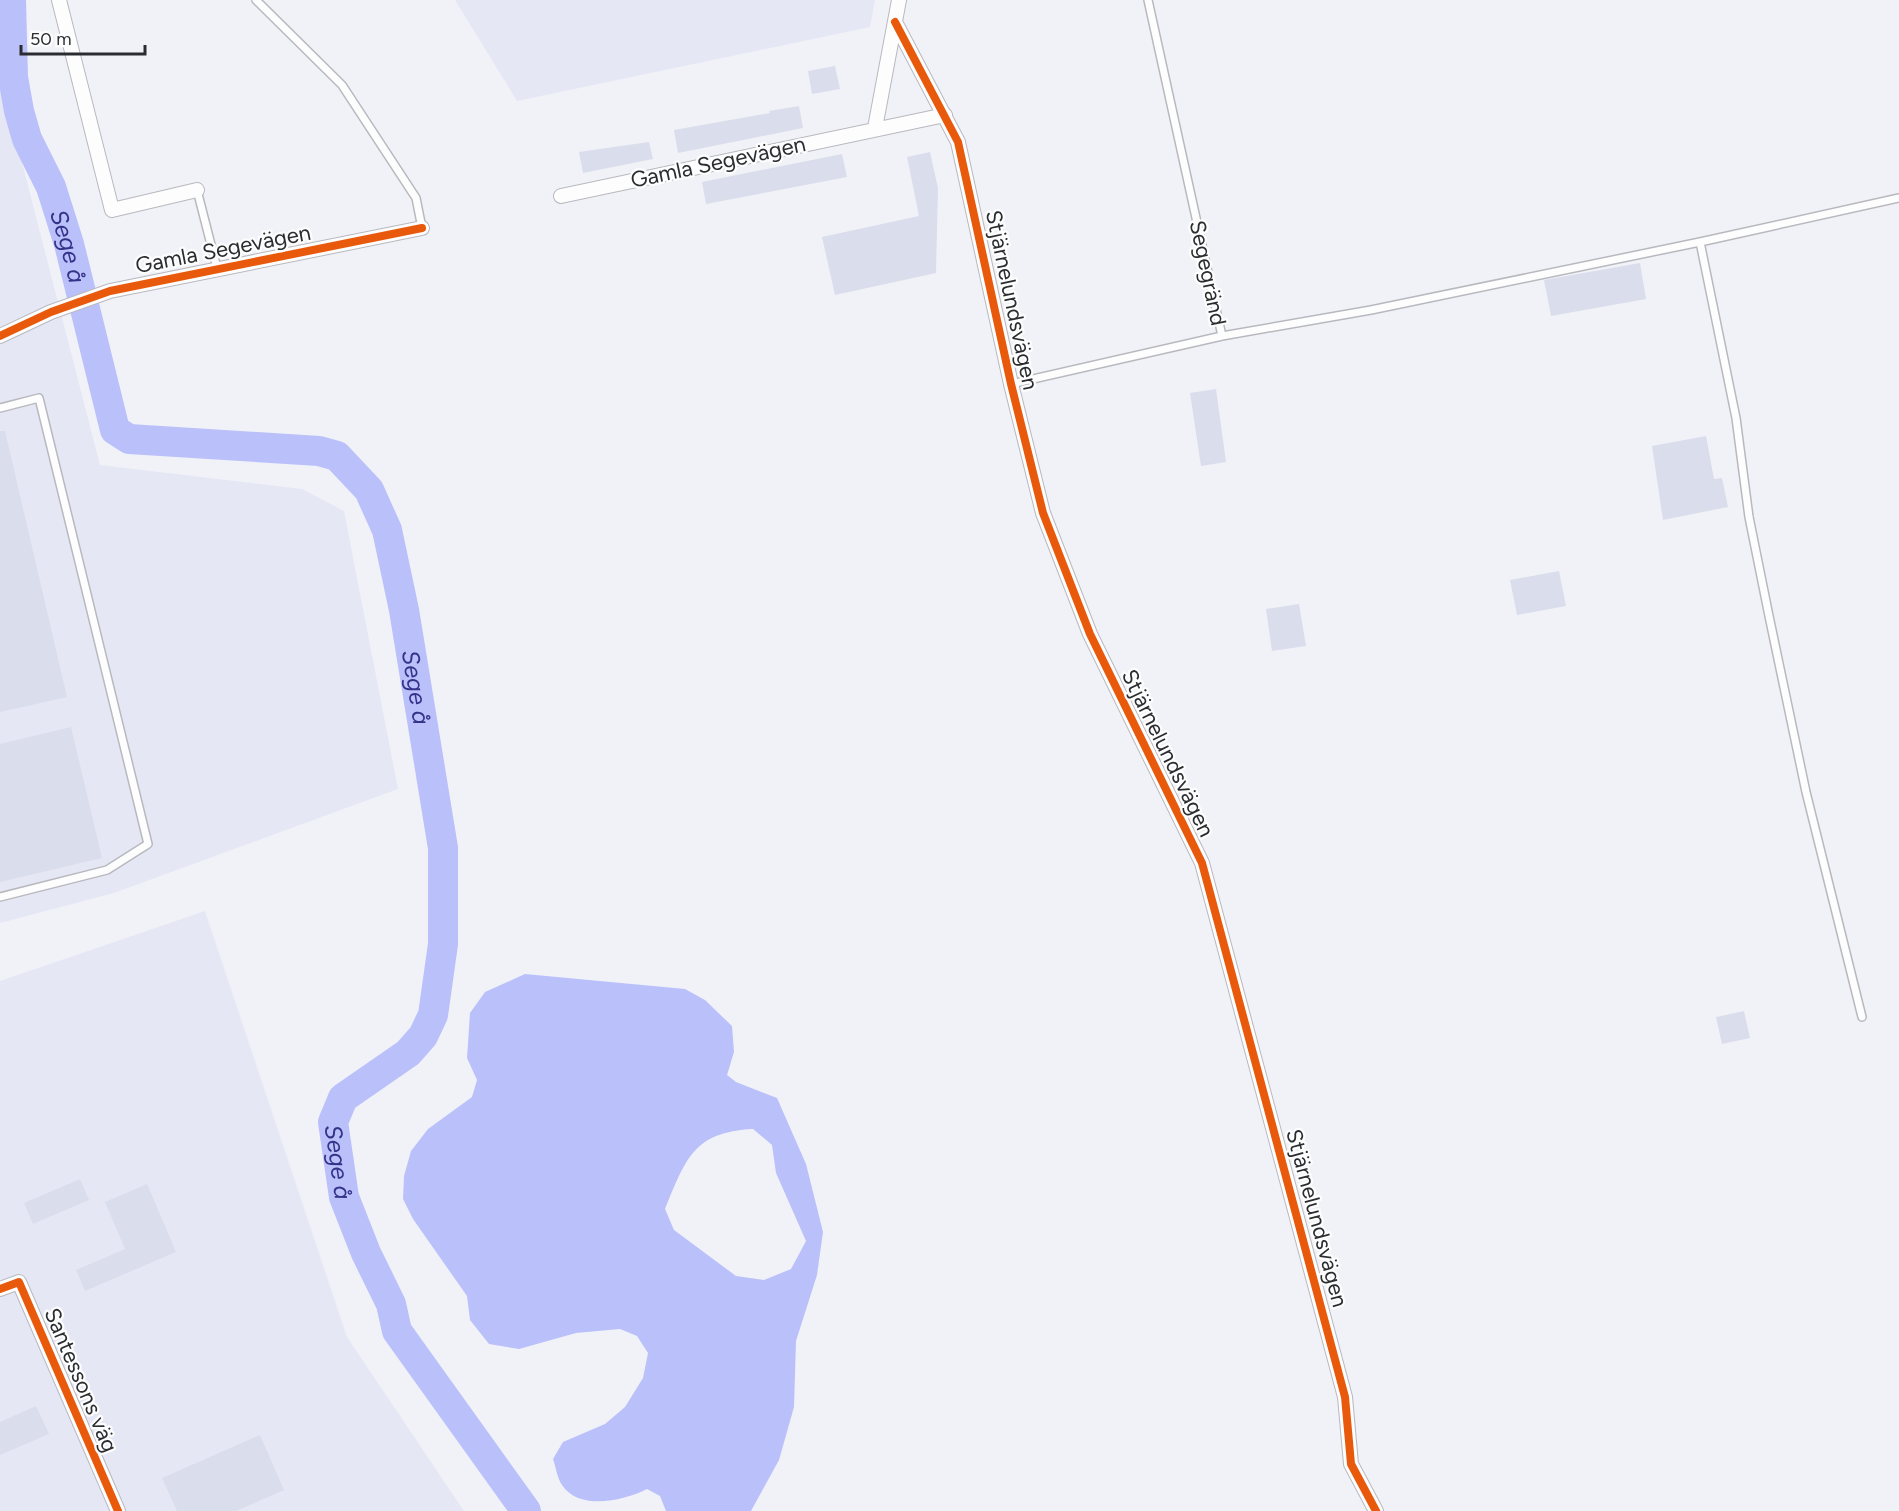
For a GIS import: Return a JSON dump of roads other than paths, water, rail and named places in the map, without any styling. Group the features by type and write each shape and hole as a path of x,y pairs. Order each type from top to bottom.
{"street":[{"path":"59,0 112,210 197,190"},
{"path":"874,128 899,0"},
{"name":"Stjärnelundsvägen","path":"895,22 958,142 1011,384 1043,513 1090,634 1202,863 1345,1397 1351,1464 1376,1511"},
{"name":"Gamla Segevägen","path":"561,196 874,128 945,115"},
{"name":"Gamla Segevägen","path":"0,336 51,312 110,291 422,228"},
{"name":"Santessons väg","path":"0,1289 19,1282 118,1511"}],"lane":[{"path":"256,0 342,85 416,198 422,228"},
{"name":"Segegränd","path":"1011,384 1222,336 1148,0"},
{"path":"197,190 217,268"},
{"path":"1222,336 1371,310 1899,198"},
{"path":"1700,242 1736,418 1749,517 1797,748 1862,1017"},
{"path":"0,408 39,398 148,844 107,870 0,897"}],"water":[{"path":"525,974 685,989 705,1000 732,1026 734,1052 727,1075 736,1082 777,1098 806,1164 823,1232 817,1275 796,1341 794,1407 779,1460 751,1511 666,1511 660,1496 647,1489 626,1497 602,1501 590,1501 570,1493 560,1482 553,1459 563,1442 605,1424 625,1407 643,1378 648,1353 637,1336 620,1329 576,1333 519,1349 489,1344 470,1320 467,1296 413,1219 403,1199 404,1176 411,1151 428,1129 472,1097 477,1080 467,1058 470,1013 485,992","holes":["753,1129 772,1145 776,1173 806,1241 791,1269 764,1280 736,1276 674,1230 665,1209 686,1163 704,1142 733,1131"]}],"waterway":[{"name":"Sege å","path":"11,0 13,77 19,111 27,139 51,187 69,244 115,430 129,439 319,451 337,456 369,490 387,530 404,610 443,848 443,944 433,1015 423,1036 408,1053 343,1098 333,1122 344,1197 366,1253 391,1304 397,1331 526,1511"}]}
